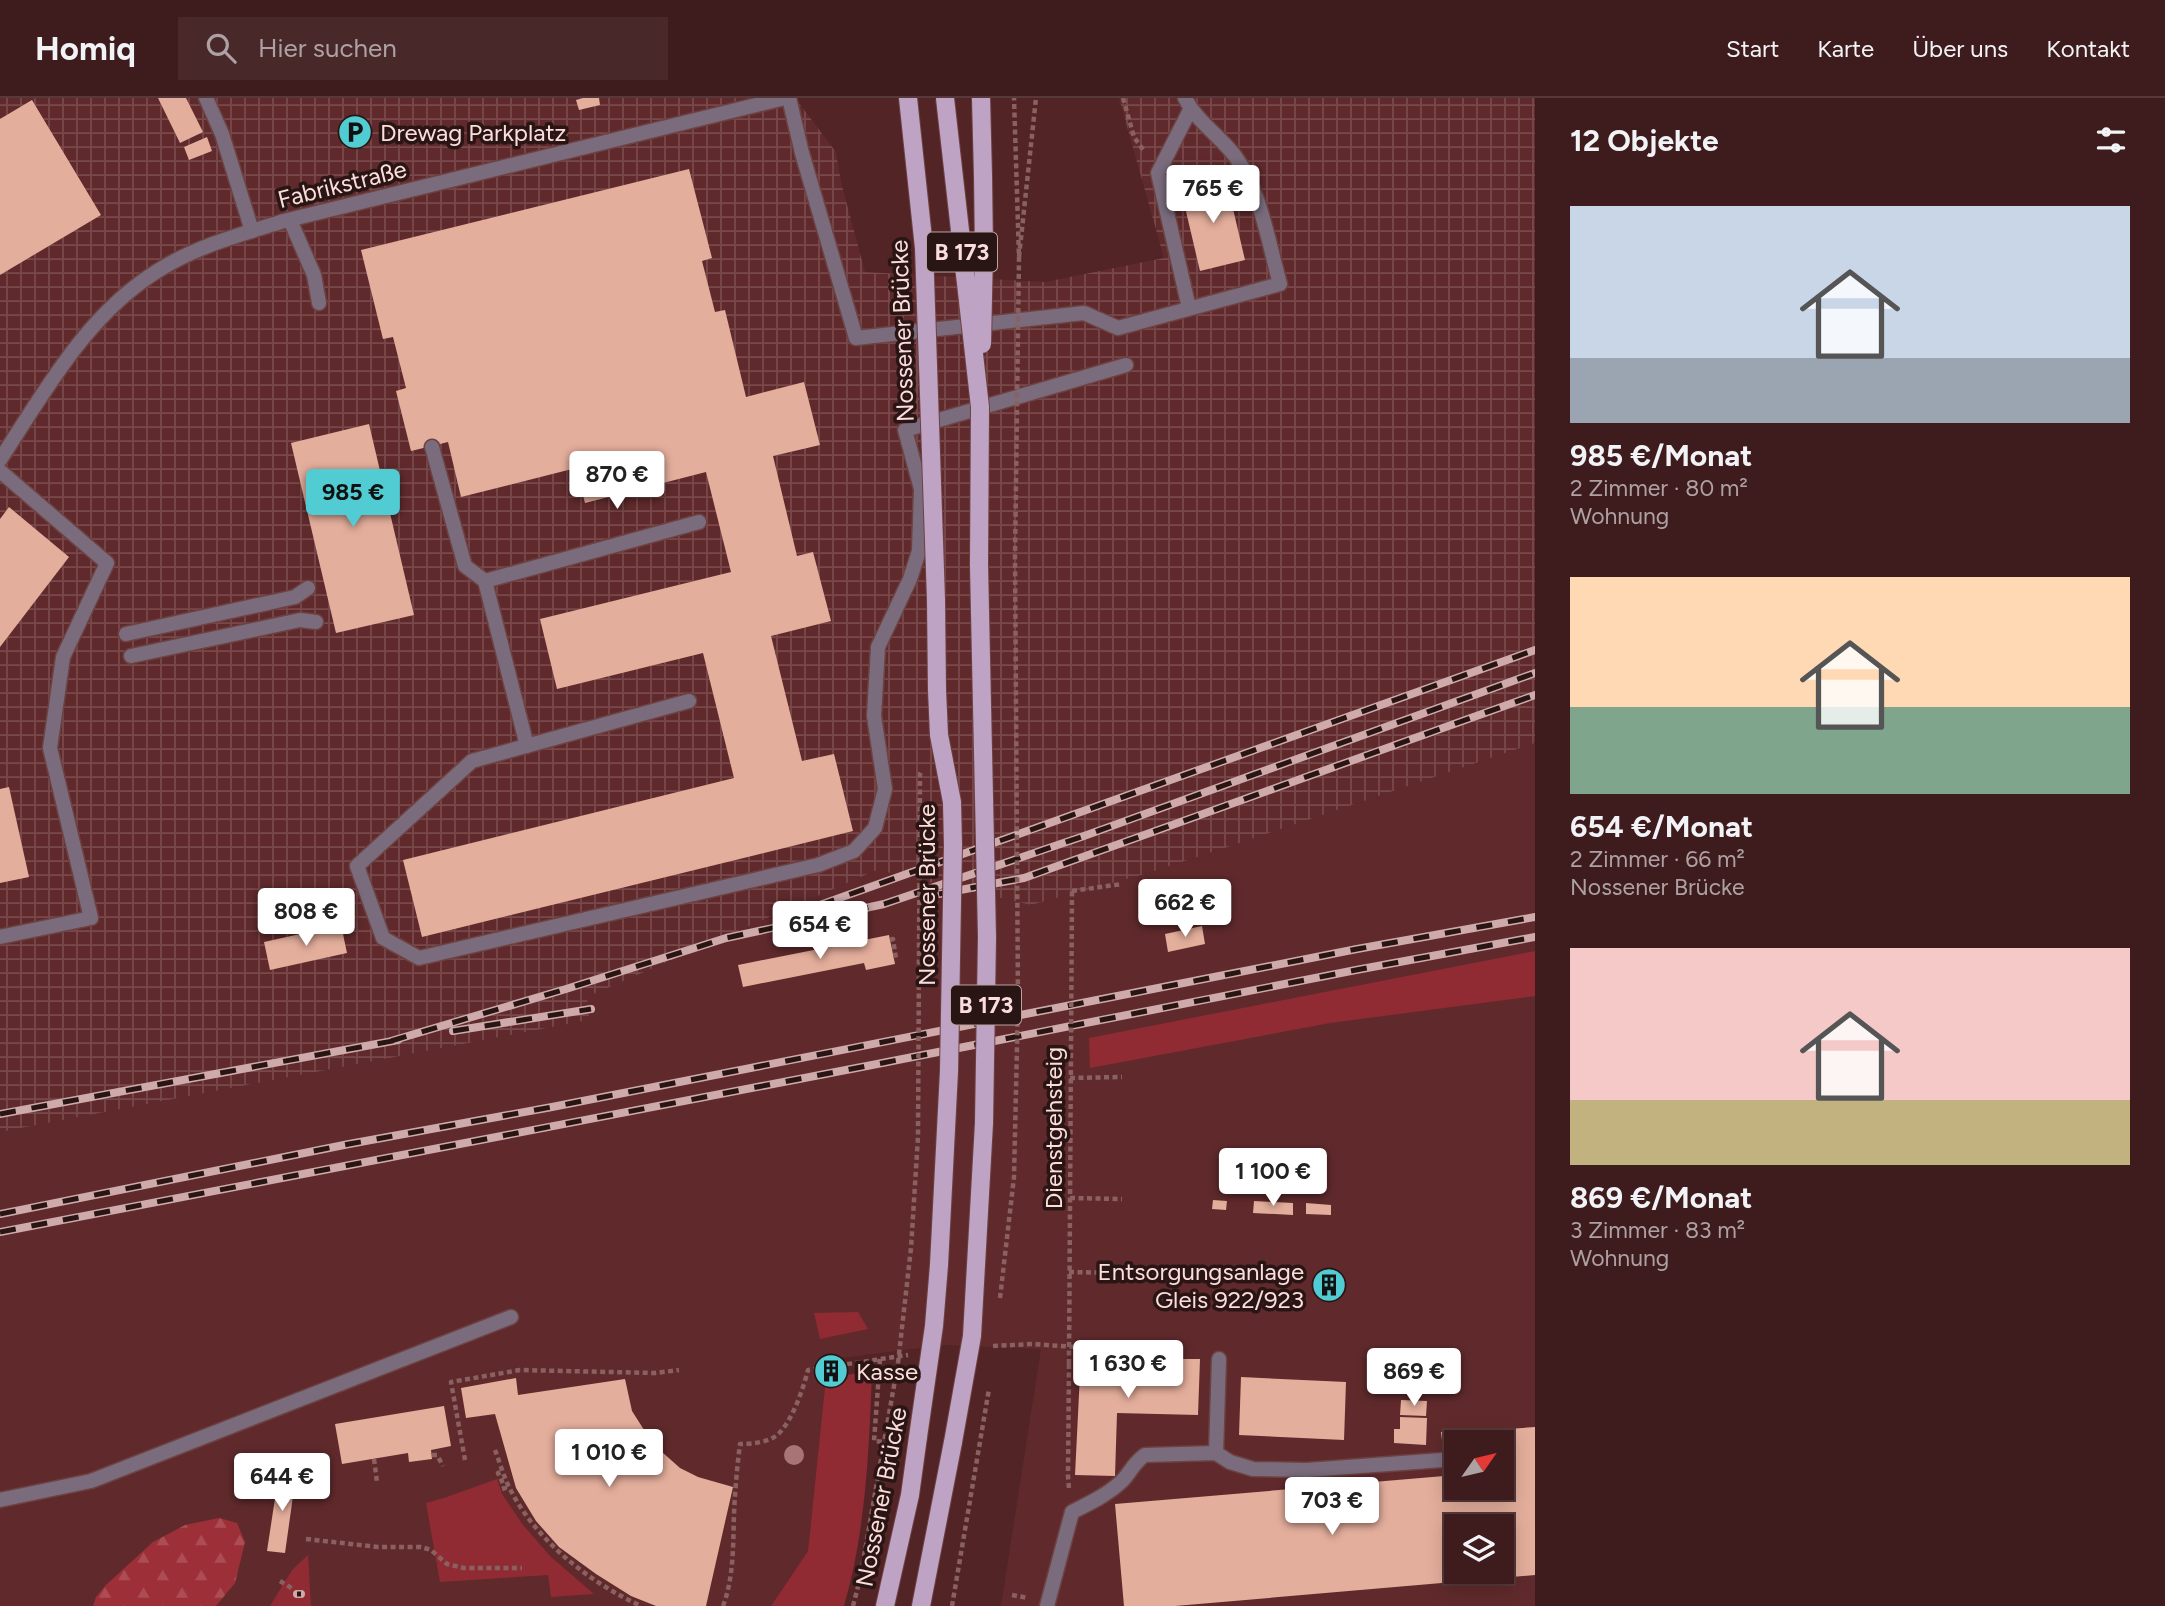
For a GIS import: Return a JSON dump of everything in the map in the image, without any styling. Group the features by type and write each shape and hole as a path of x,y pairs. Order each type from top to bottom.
{"main road":[{"name":"Nossener Brücke","path":"885,1606 910,1495 934,1326 948,1071 952,802 939,735 924,248 908,98"},
{"name":"B 173","path":"922,1606 972,1336 984,1123 987,937 979,565 980,407 946,98"},
{"path":"980,407 984,250 981,98"}],"street":[{"path":"206,98 222,134 253,231"},
{"path":"787,98 856,338 1084,313 1118,328 1280,284 1251,182 1225,144 1187,104 1158,173 1189,308"},
{"name":"Fabrikstraße","path":"0,460 61,366 109,309 159,270 216,242 290,220 787,98"},
{"path":"290,220 314,275 319,303"},
{"path":"689,701 472,761 357,866 383,938 419,958 818,865 854,850 875,828 884,789 874,716 878,647 919,551 920,489 905,430 1126,365"},
{"path":"432,447 465,566 485,582 527,746"},
{"path":"0,471 107,563 63,657 50,748 92,918 0,937"},
{"path":"485,582 699,522"},
{"path":"126,634 295,597 308,588"},
{"path":"131,656 300,620 316,622"},
{"path":"0,1500 91,1482 511,1317"},
{"path":"1216,1453 1219,1359"},
{"path":"1047,1606 1072,1512 1101,1498 1125,1479 1135,1461 1145,1455 1216,1453 1230,1462 1252,1469 1307,1471 1444,1460"}],"path":[{"path":"999,1307 1014,1177 1018,1002 1015,557 1019,257 1014,98"},
{"path":"1019,257 1036,98"},
{"path":"1123,98 1134,137 1158,173"},
{"path":"853,1606 900,1356 911,1248 918,1137 920,774 939,735"},
{"name":"Dienstgehsteig","path":"1072,1512 1068,1476 1068,1418 1072,891 1122,884"},
{"path":"890,940 893,939 897,960"},
{"path":"1070,1078 1122,1077"},
{"path":"1070,1198 1122,1199"},
{"path":"1069,1272 1124,1273"},
{"path":"993,1359 996,1333"},
{"path":"980,1347 1032,1344 1150,1352"},
{"path":"723,1606 729,1590 740,1444 752,1444 781,1432 800,1397 808,1370 917,1354"},
{"path":"880,1359 874,1441 884,1442"},
{"path":"465,1460 452,1382 520,1370 656,1373 679,1370"},
{"path":"953,1606 990,1384"},
{"path":"495,1450 511,1490 532,1523 556,1550 593,1578 641,1606"},
{"path":"432,1455 437,1455 443,1466"},
{"path":"374,1459 377,1482"},
{"path":"286,1473 288,1464 312,1466 307,1497"},
{"path":"502,1489 505,1488 498,1473 503,1471"},
{"path":"306,1539 378,1547 421,1547 431,1550 447,1564 464,1568 522,1568"},
{"path":"280,1581 293,1589"},
{"path":"1012,1595 1021,1597"}],"shaded area":[{"path":"0,98 795,98 836,152 841,182 865,272 1045,282 1164,258 1119,98 1535,98 1535,743 1145,874 1031,905 877,870 587,997 589,1020 0,1132"},
{"path":"1535,743 1535,1606 1001,1606 1041,1349 944,1345 825,1360 826,1377 808,1551 771,1606 0,1606 0,1132 588,1020 586,997 877,870 1031,905 1145,874"},
{"path":"1535,951 1535,996 1330,1023 1090,1068 1089,1038"},
{"path":"858,1312 868,1329 820,1339 814,1313"},
{"path":"872,1372 862,1520 844,1606 771,1606 808,1551 826,1377"},
{"path":"497,1479 502,1494 523,1525 551,1557 594,1594 551,1597 548,1575 440,1582 426,1503"},
{"path":"308,1555 311,1606 270,1606 292,1570"}],"green space":[{"path":"219,1518 237,1523 245,1542 235,1583 216,1606 93,1606 96,1597 106,1585 153,1542 185,1525"}],"building":[{"path":"158,98 186,98 203,132 180,143"},
{"path":"599,98 600,105 579,110 576,100"},
{"path":"32,100 101,215 0,275 0,119"},
{"path":"207,137 212,151 189,160 184,147"},
{"path":"689,169 712,258 702,261 715,312 725,310 746,397 804,382 820,445 773,456 797,556 813,552 831,621 771,636 802,761 834,754 853,831 422,937 403,860 734,778 703,653 557,689 540,619 731,572 706,472 585,503 576,468 461,497 448,442 411,451 396,391 406,388 393,337 383,339 361,250"},
{"path":"1226,179 1245,260 1200,271 1181,190"},
{"path":"369,424 414,615 336,633 291,443"},
{"path":"9,507 69,557 0,647 0,519"},
{"path":"9,787 29,877 0,883 0,789"},
{"path":"341,925 347,953 270,970 264,942"},
{"path":"1202,926 1205,944 1168,952 1165,934"},
{"path":"889,935 895,964 866,970 864,963 743,987 738,965"},
{"path":"1213,1200 1227,1201 1226,1210 1212,1209"},
{"path":"1254,1201 1293,1203 1293,1215 1253,1213"},
{"path":"1306,1203 1331,1205 1331,1215 1306,1214"},
{"path":"1155,1350 1183,1351 1182,1359 1200,1359 1198,1415 1117,1413 1115,1476 1075,1475 1081,1354 1155,1357"},
{"path":"1241,1377 1346,1382 1344,1440 1239,1435"},
{"path":"516,1378 518,1395 625,1379 632,1411 653,1444 680,1468 698,1477 733,1487 706,1606 656,1606 631,1596 559,1547 536,1521 516,1488 495,1414 466,1418 461,1388"},
{"path":"1401,1400 1427,1401 1426,1416 1400,1415"},
{"path":"444,1406 451,1446 431,1450 432,1459 409,1462 408,1453 342,1464 335,1424"},
{"path":"1400,1417 1427,1418 1426,1445 1394,1443 1394,1429 1400,1429"},
{"path":"1535,1427 1535,1575 1514,1577 1514,1514 1444,1514 1444,1583 1175,1606 1124,1606 1115,1504 1444,1476 1444,1500 1514,1500 1514,1430 1493,1430"},
{"path":"1441,1432 1444,1432 1444,1448 1443,1448"},
{"path":"279,1472 296,1475 285,1553 267,1551"}],"railway":[{"path":"789,916 1535,650"},
{"path":"391,1041 726,938 884,904 1084,836 1535,673"},
{"path":"939,894 1024,878 1535,695"},
{"path":"0,1214 349,1144 1535,917"},
{"path":"0,1232 1535,937"},
{"path":"453,1031 591,1009"},
{"path":"0,1114 398,1040"}],"place":[{"name":"Drewag Parkplatz","path":"355,132"},
{"name":"Entsorgungsanlage Gleis 922/923","path":"1329,1285"},
{"name":"Kasse","path":"831,1371"}]}
